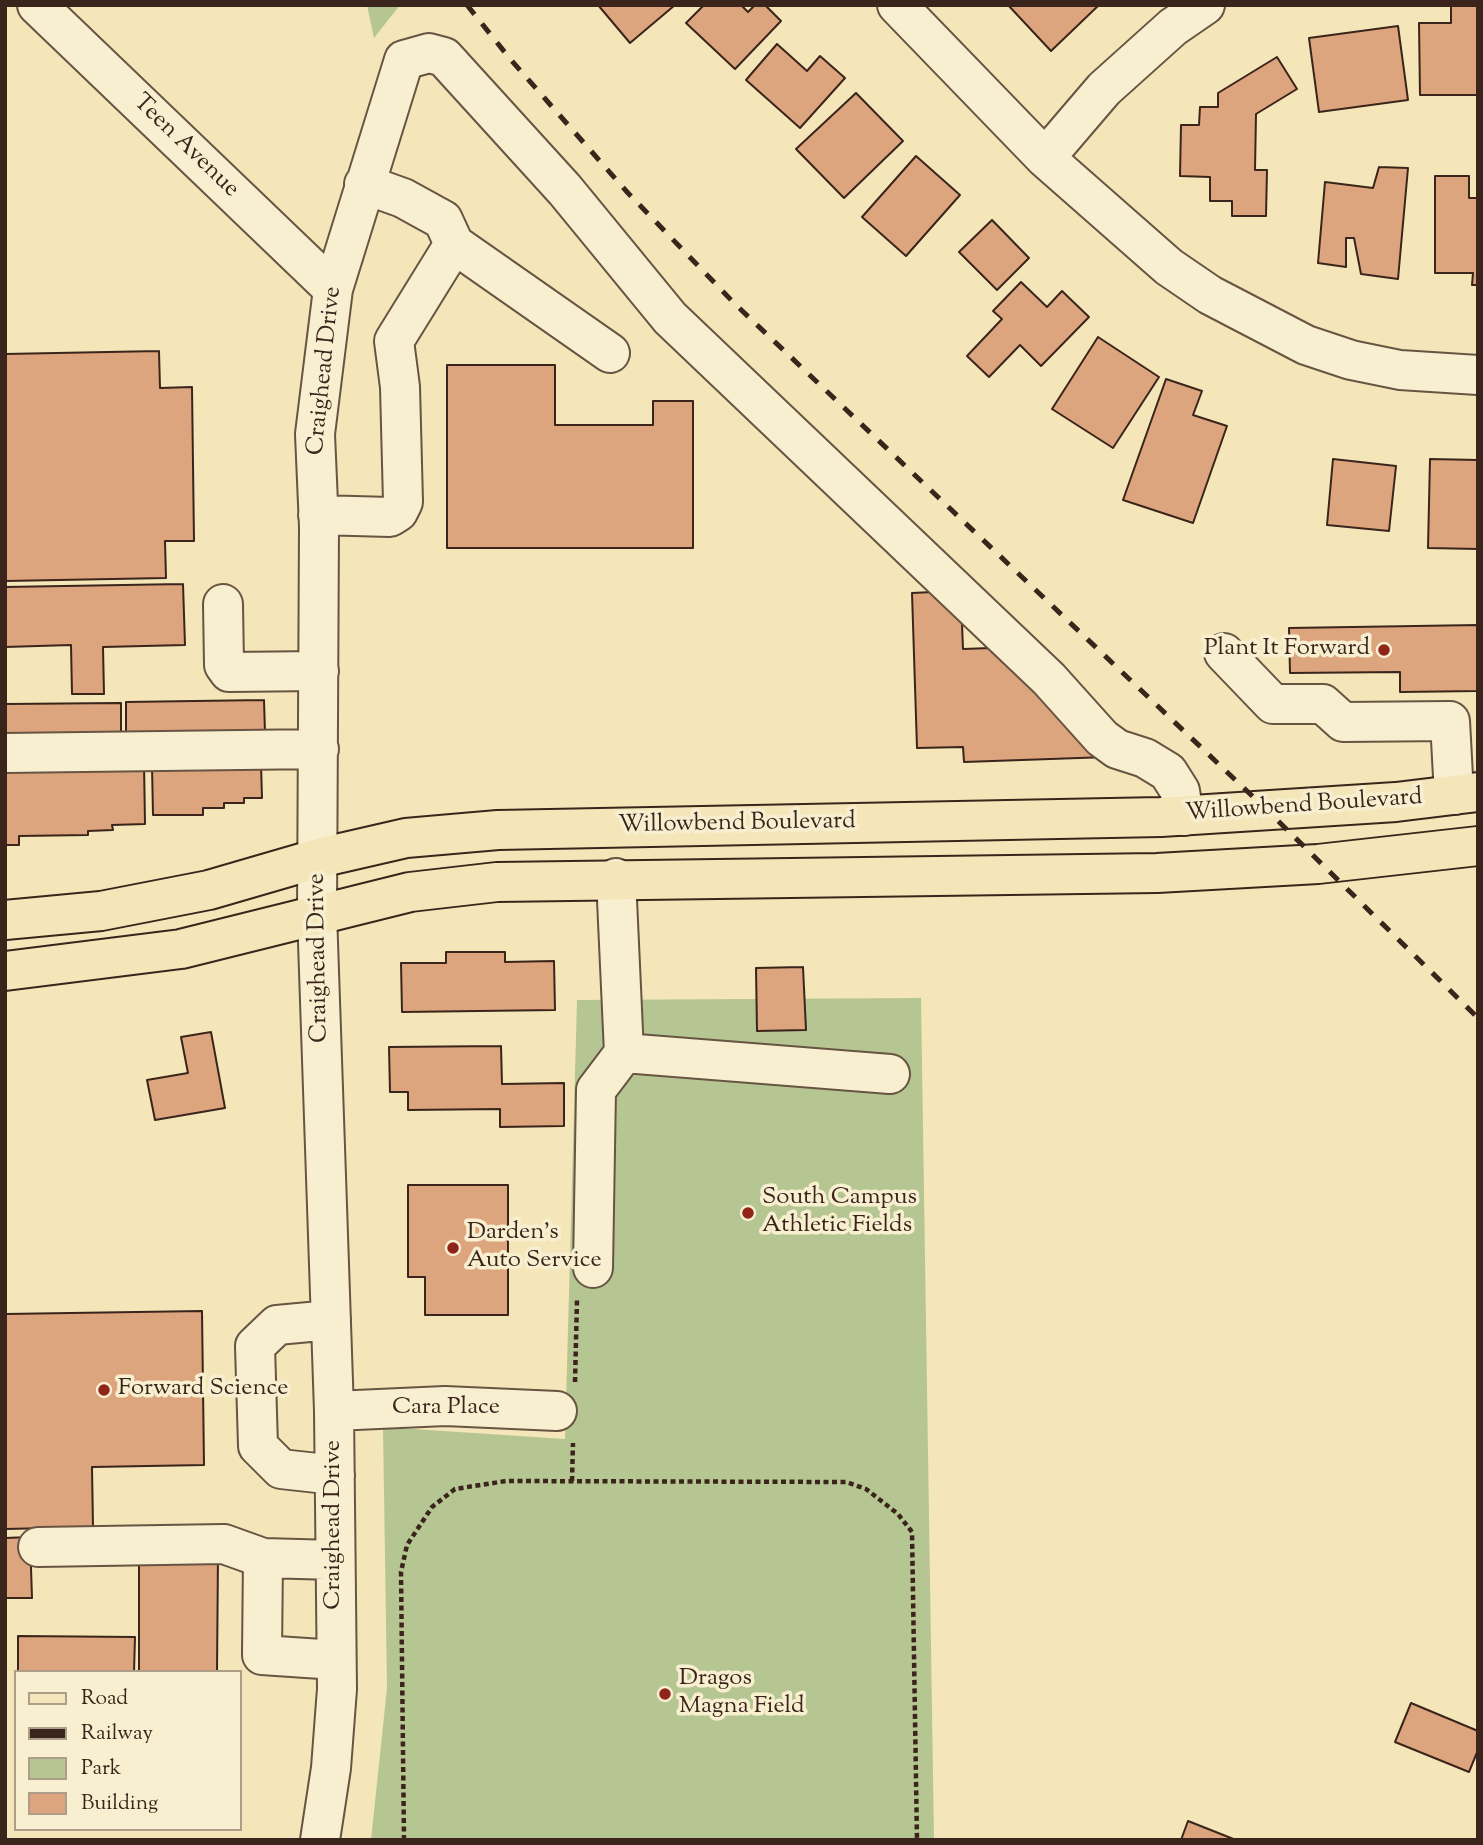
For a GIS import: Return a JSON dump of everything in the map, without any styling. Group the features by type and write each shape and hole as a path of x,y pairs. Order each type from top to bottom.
{"main road":[{"name":"Willowbend Boulevard","path":"5,920 101,911 209,890 319,858 406,838 498,830 1184,816 1396,802 1466,793"},
{"path":"1396,802 1397,857"},
{"path":"835,823 835,876"},
{"path":"563,828 565,880"},
{"name":"Willowbend Boulevard","path":"5,971 181,949 410,892 497,881 1157,873 1397,857 1478,846"}],"street":[{"name":"Teen Avenue","path":"37,5 333,289"},
{"path":"897,5 1045,158 1169,267 1258,322 1306,345 1351,360 1400,370 1478,375"},
{"path":"1045,158 1104,89 1173,27 1205,5"},
{"name":"Craighead Drive","path":"320,1840 331,1768 336,1660 334,1411 317,913 319,750 315,434 333,289 404,61 429,53 444,57 565,190 670,318 1039,670 1102,738 1117,750 1145,758 1168,772 1180,791 1184,816"},
{"path":"364,184 403,198 443,220 454,244 610,353"},
{"path":"318,515 390,517 398,512 403,502 400,387 394,341 454,244"},
{"path":"223,604 224,665 229,672 318,671"},
{"path":"1224,653 1273,704 1323,704 1343,722 1450,721 1466,793"},
{"path":"5,752 319,750"},
{"path":"593,1268 596,1090 624,1053 616,878"},
{"path":"624,1053 890,1074"},
{"path":"331,1320 277,1325 255,1346 258,1446 281,1469 335,1475"},
{"name":"Cara Place","path":"334,1411 445,1406 557,1411"},
{"path":"38,1547 224,1544 263,1558 335,1560"},
{"path":"263,1558 262,1655 336,1660"}],"path":[{"path":"404,1840 401,1572 407,1545 432,1507 455,1489 506,1480 572,1480 846,1482 866,1489 898,1514 912,1532 918,1840"}],"green space":[{"path":"367,5 400,5 374,38"},
{"name":"South Campus Athletic Fields","path":"921,998 934,1840 371,1840 387,1688 383,1427 565,1439 577,1000"}],"building":[{"path":"598,5 675,5 630,43"},
{"path":"704,5 741,5 748,12 755,5 765,5 781,21 735,69 686,23"},
{"path":"1008,5 1099,5 1051,51"},
{"path":"1451,5 1478,5 1478,95 1420,95 1419,23 1451,23"},
{"path":"1398,26 1408,100 1319,112 1309,38"},
{"path":"777,44 807,71 820,56 845,78 800,128 746,80"},
{"path":"1277,57 1297,89 1256,114 1255,170 1267,170 1266,216 1232,216 1232,201 1210,201 1210,177 1180,176 1181,125 1199,125 1200,107 1218,107 1218,93"},
{"path":"856,93 903,141 844,198 796,149"},
{"path":"916,156 960,195 906,256 862,217"},
{"path":"1379,167 1408,168 1398,279 1361,274 1354,238 1346,238 1346,267 1318,263 1325,182 1373,188"},
{"path":"1435,176 1469,176 1469,198 1478,198 1478,285 1472,285 1473,273 1435,273"},
{"path":"992,220 1029,258 997,290 959,252"},
{"path":"1021,282 1047,307 1062,291 1089,317 1041,366 1020,345 989,377 967,356 1002,319 993,311"},
{"path":"1098,337 1159,377 1113,448 1052,409"},
{"path":"159,351 160,388 192,387 194,541 165,541 166,578 5,581 5,354"},
{"path":"447,365 555,365 555,425 653,425 653,401 693,401 693,548 447,548"},
{"path":"1166,379 1202,391 1193,415 1227,426 1193,523 1123,500"},
{"path":"1333,459 1396,466 1389,531 1327,525"},
{"path":"1430,459 1478,460 1478,549 1428,548"},
{"path":"183,584 185,645 103,647 104,694 72,694 71,645 5,647 5,587"},
{"path":"933,592 962,623 963,649 991,648 1108,757 964,762 963,747 917,748 912,593"},
{"name":"Plant It Forward","path":"1478,625 1478,691 1400,692 1400,672 1290,673 1289,628"},
{"path":"264,700 265,733 126,735 126,702"},
{"path":"121,703 121,736 5,738 5,704"},
{"path":"144,764 145,824 112,825 113,830 88,831 88,835 19,836 19,845 5,845 5,766"},
{"path":"261,764 262,798 244,798 244,803 224,803 224,808 203,808 203,815 153,815 152,766"},
{"path":"446,952 505,952 505,962 554,961 555,1010 402,1012 401,963 446,963"},
{"path":"803,967 806,1030 757,1031 756,968"},
{"path":"211,1032 225,1108 155,1120 147,1080 188,1073 181,1037"},
{"path":"501,1046 502,1084 564,1083 564,1126 500,1127 500,1109 408,1110 408,1092 390,1092 389,1047"},
{"path":"408,1185 508,1185 508,1315 425,1315 425,1277 408,1277"},
{"name":"Forward Science","path":"202,1311 204,1465 92,1467 93,1527 5,1529 5,1314"},
{"path":"30,1537 32,1598 5,1598 5,1538"},
{"path":"139,1554 218,1555 217,1670 139,1670"},
{"path":"18,1636 135,1637 134,1670 18,1670"},
{"path":"1411,1703 1478,1731 1478,1750 1469,1772 1395,1742"},
{"path":"1188,1821 1236,1840 1181,1840"}],"railway":[{"path":"467,5 511,60 628,193 735,304 1268,811 1478,1018"}],"place":[{"name":"Plant It Forward","path":"1384,650"},
{"name":"South Campus Athletic Fields","path":"748,1213"},
{"name":"Darden's Auto Service","path":"453,1248"},
{"name":"Forward Science","path":"104,1390"},
{"name":"Dragos Magna Field","path":"665,1694"}]}
